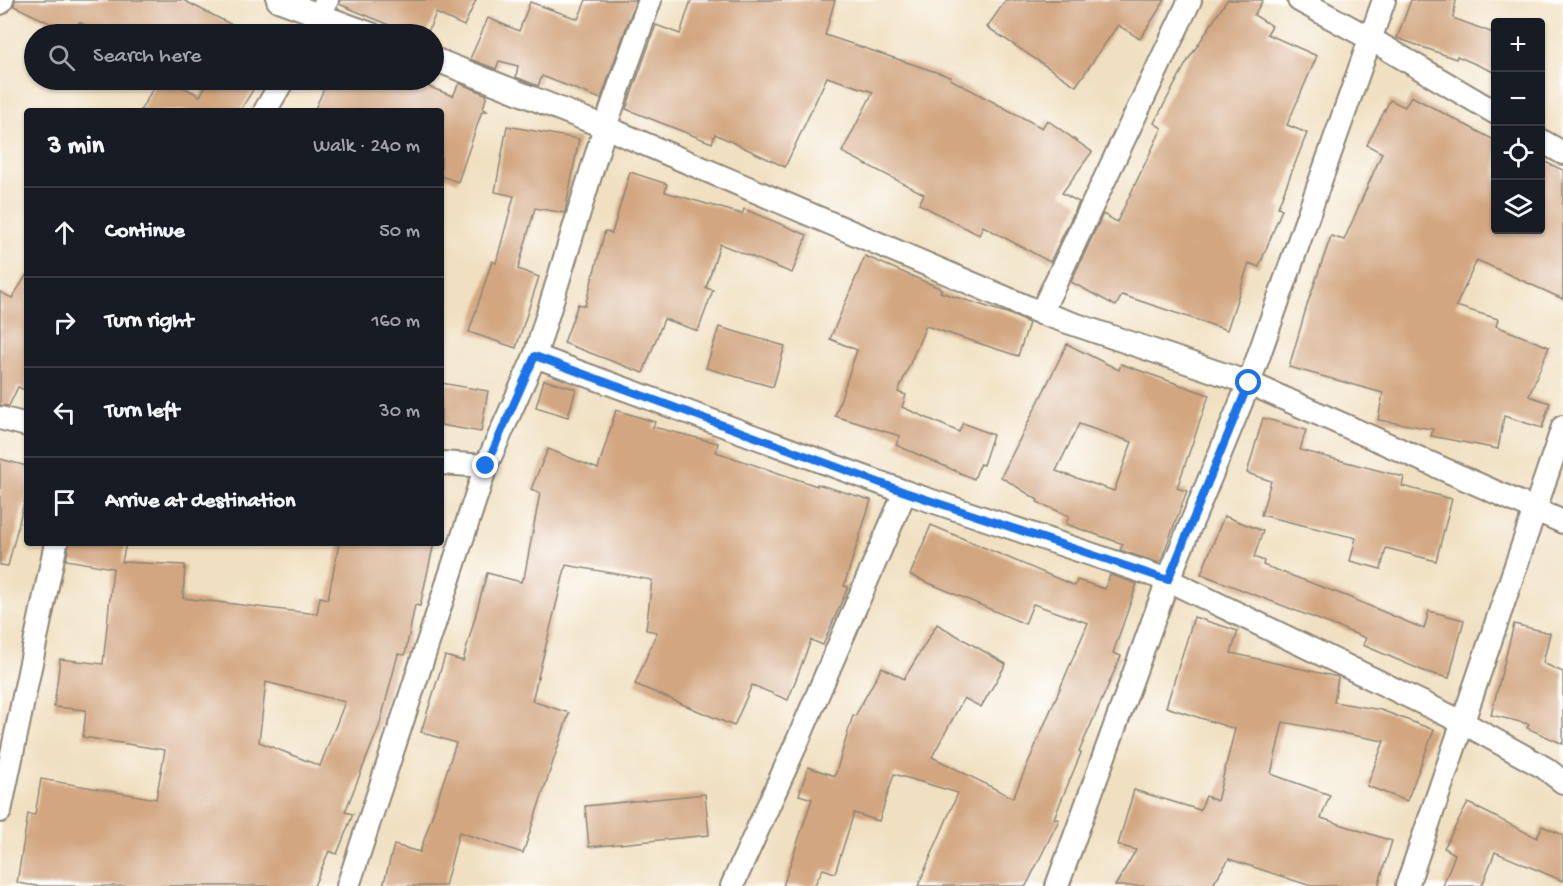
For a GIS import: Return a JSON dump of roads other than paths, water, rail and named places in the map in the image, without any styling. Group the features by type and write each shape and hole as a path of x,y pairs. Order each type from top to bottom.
{"street":[{"path":"278,0 324,7 354,24"},
{"path":"348,886 486,466 535,356 604,127 650,0"},
{"path":"1041,313 1190,0"},
{"path":"1299,0 1369,38 1491,110"},
{"path":"1057,886 1168,580 1249,383 1384,0"},
{"path":"315,24 324,7"},
{"path":"444,63 604,127 1041,313 1249,383 1563,522"},
{"path":"267,108 278,90"},
{"path":"1545,143 1563,153"},
{"path":"535,356 905,492 1168,580 1464,723 1545,768 1563,782"},
{"path":"0,418 24,424"},
{"path":"1407,886 1563,428"},
{"path":"444,463 486,466"},
{"path":"732,886 905,492"},
{"path":"0,811 55,546"}]}
